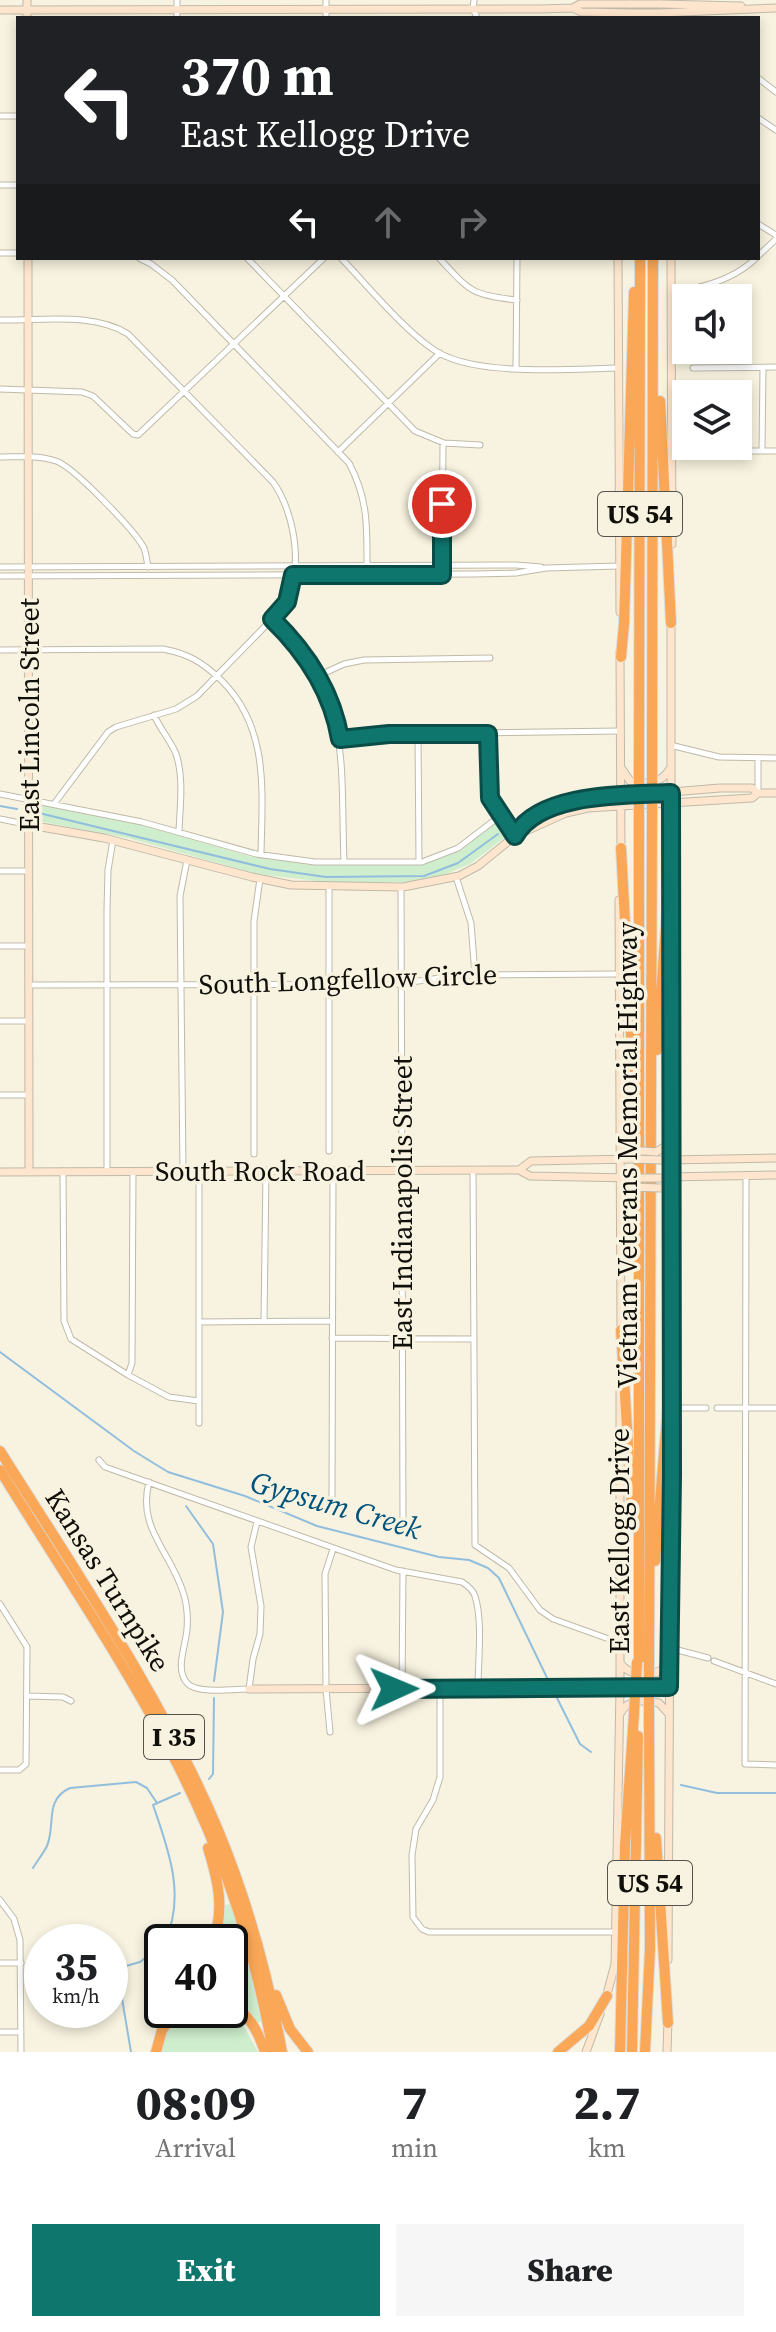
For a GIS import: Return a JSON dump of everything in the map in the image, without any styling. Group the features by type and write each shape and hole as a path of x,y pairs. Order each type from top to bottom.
{"highway":[{"path":"621,657 637,260"},
{"name":"Vietnam Veterans Memorial Highway","path":"632,2052 642,1662 639,1646 637,260"},
{"path":"653,260 671,623"},
{"name":"Vietnam Veterans Memorial Highway","path":"642,1662 649,1639 638,1149 652,815 653,260"},
{"path":"621,848 638,1149"},
{"path":"638,1149 671,857"},
{"path":"621,1330 639,1616"},
{"path":"649,1639 671,1370"},
{"name":"Kansas Turnpike","path":"0,1451 180,1749 233,1868 261,1955 282,2052"},
{"name":"Kansas Turnpike","path":"0,1470 150,1713 191,1792 240,1918 273,2052"},
{"path":"620,2052 626,1834 640,1714"},
{"name":"Vietnam Veterans Memorial Highway","path":"640,1714 649,1730 650,1949 645,2052"},
{"path":"649,1730 668,2023"},
{"path":"191,1792 213,1864 220,1900 217,1924"},
{"path":"261,1955 284,2018 308,2052"},
{"path":"558,2052 583,2033 607,1996"},
{"path":"248,2019 265,2052"},
{"path":"153,2052 158,2028"},
{"path":"153,2052 164,2028"}],"main road":[{"path":"27,0 27,14"},
{"path":"0,10 27,14 326,14 399,5 540,4 573,8 580,4 657,9 671,2 776,8"},
{"path":"671,2 671,16"},
{"path":"657,9 671,16 763,8"},
{"name":"East Lincoln Street","path":"28,260 29,1172"},
{"name":"East Kellogg Drive","path":"586,2052 607,1996 615,1964 620,1688 618,974 621,657 618,260"},
{"name":"East Kellogg Drive","path":"667,2052 668,1647 672,1520 671,1199 666,1177 671,1134 671,260"},
{"path":"621,767 624,776 636,783 657,782 670,767"},
{"path":"515,836 519,828 553,807 577,800 752,788 758,793 776,793"},
{"path":"30,825 113,840 291,885 401,887 456,877 478,866 515,836 566,813 621,806 752,798 758,793"},
{"path":"619,1139 621,1145 656,1152 664,1147 671,1134"},
{"name":"South Rock Road","path":"519,1170 531,1161 619,1159 638,1149 667,1160 776,1158"},
{"name":"South Rock Road","path":"0,1172 519,1170 530,1176 619,1178 776,1175"},
{"path":"620,1199 629,1187 661,1188 671,1199"},
{"path":"620,1658 622,1666 629,1672 651,1673 662,1670 668,1657"},
{"path":"249,1689 669,1687"},
{"path":"619,1716 625,1705 633,1701 659,1703 669,1715"}],"street":[{"path":"177,0 177,14"},
{"path":"326,0 326,14"},
{"path":"760,80 776,92"},
{"path":"760,254 776,237"},
{"path":"142,260 172,280 349,463 360,485 367,516 367,566"},
{"path":"249,260 415,431 443,443 480,445"},
{"path":"0,389 70,390 93,396 135,435 322,260"},
{"path":"343,260 393,312 440,353 464,362 516,368 617,368"},
{"path":"441,260 470,290 483,296 517,300"},
{"path":"516,368 517,260"},
{"path":"714,284 754,260"},
{"path":"0,320 93,322 115,326 134,339 273,482 283,497 293,526 293,575 287,602 187,702 176,709 108,732 54,804"},
{"path":"338,452 440,353"},
{"path":"693,368 776,367"},
{"path":"762,451 763,368"},
{"path":"442,575 443,443"},
{"path":"752,451 776,451"},
{"path":"0,457 59,462 79,477 132,531 145,551 148,567"},
{"path":"516,565 516,573"},
{"path":"0,576 148,567 619,566"},
{"path":"0,567 29,572 293,575 516,573 546,568"},
{"path":"272,619 298,645 328,696 340,739 344,862"},
{"path":"0,650 163,649 192,656 240,702 258,744 262,782 261,855"},
{"path":"318,676 344,664 364,660 490,658"},
{"path":"154,715 163,736 176,754 179,767 179,831"},
{"path":"340,739 359,735 621,731"},
{"path":"418,734 419,862"},
{"path":"488,734 490,798 515,836"},
{"path":"670,745 719,757 776,758"},
{"path":"758,758 758,793"},
{"path":"0,794 179,831 261,855 315,862 419,862 458,848 500,816"},
{"path":"0,819 30,825"},
{"path":"107,1170 108,870 113,840"},
{"path":"183,1171 180,896 187,860"},
{"path":"0,871 30,871"},
{"path":"456,877 471,923 475,975"},
{"path":"254,1154 254,921 260,879"},
{"path":"329,886 329,1151"},
{"name":"East Indianapolis Street","path":"401,887 403,1520"},
{"path":"0,946 30,946"},
{"name":"South Longfellow Circle","path":"30,985 401,984 475,975 618,974"},
{"path":"0,1021 29,1021"},
{"path":"0,1095 30,1095"},
{"path":"63,1170 64,1321 71,1339 169,1397 199,1401"},
{"path":"473,1170 475,1545 509,1568 544,1614 620,1643"},
{"path":"128,1375 132,1363 133,1171"},
{"path":"199,1171 199,1423"},
{"path":"264,1321 266,1171"},
{"path":"332,1500 333,1171"},
{"path":"746,1176 745,1764 776,1765"},
{"path":"199,1322 332,1321"},
{"path":"332,1338 473,1339"},
{"path":"671,1408 706,1408"},
{"path":"717,1408 776,1408"},
{"path":"99,1460 105,1467 333,1549 403,1571 462,1582 475,1597 478,1616 478,1688"},
{"path":"149,1482 146,1514 183,1592 187,1632 181,1664 188,1684 197,1689 249,1689 260,1634 261,1606 251,1547 257,1522"},
{"path":"330,1732 326,1689 325,1574 333,1549"},
{"path":"402,1689 403,1571"},
{"path":"0,1604 27,1647 26,1762 24,1768 0,1770"},
{"path":"668,1647 776,1684"},
{"path":"440,1689 440,1777 433,1800 416,1829 412,1855 413,1917 419,1926 429,1932 615,1932"},
{"path":"27,1696 63,1697 71,1701"},
{"path":"2,1902 18,1930 21,2052"},
{"path":"0,1963 21,1963"},
{"path":"0,2032 21,2032"}],"green space":[{"path":"38,804 132,822 249,856 310,865 424,864 461,850 495,824 501,824 508,835 470,864 436,878 410,882 325,882 257,874 132,839 38,821 35,808"},
{"path":"232,1904 237,1924 221,1924 225,1905"},
{"path":"248,1964 263,2021 257,2023 249,2012"},
{"path":"169,2028 245,2028 258,2052 161,2052"}],"waterway":[{"path":"0,806 17,809"},
{"path":"39,813 270,869 326,877 424,876 458,863 498,834"},
{"name":"Gypsum Creek","path":"0,1352 134,1451 168,1472 245,1496 317,1526 439,1557 469,1560 488,1568 499,1578 550,1684"},
{"path":"186,1506 213,1544 223,1612 214,1681"},
{"name":"Gypsum Creek","path":"553,1690 580,1744 591,1752"},
{"path":"209,1779 213,1774 214,1698"},
{"path":"33,1868 50,1838 52,1813 57,1799 70,1788 136,1782 147,1788 157,1803"},
{"name":"Gypsum Creek","path":"681,1785 717,1793 776,1793"},
{"path":"171,1924 175,1891 173,1873 153,1805 180,1793"},
{"path":"131,2052 118,1975 126,1966 144,1959"}],"route":[{"path":"394,1689 669,1687 672,1475 671,793 564,803 529,821 519,828 515,836 492,806 488,780 488,734 359,735 340,739 328,696 318,676 298,645 272,619 287,602 293,575 442,575 442,504"}]}
